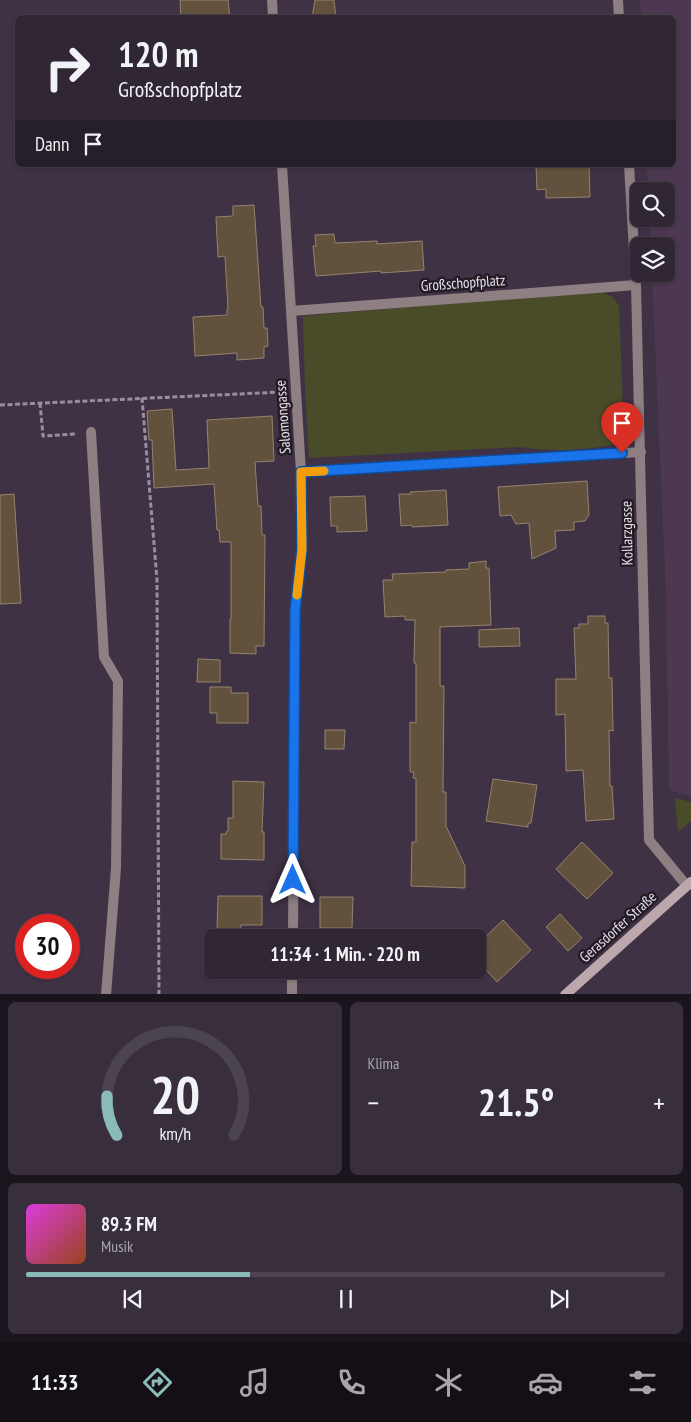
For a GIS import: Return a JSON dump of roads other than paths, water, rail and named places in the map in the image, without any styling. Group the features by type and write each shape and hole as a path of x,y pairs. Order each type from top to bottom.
{"main road":[{"name":"Gerasdorfer Straße","path":"565,994 689,884"}],"street":[{"path":"272,0 273,15"},
{"path":"618,0 619,15"},
{"name":"Salomongasse","path":"282,167 301,472 302,549 295,611 292,929"},
{"name":"Kollarzgasse","path":"629,167 636,286 641,452 649,840 689,884"},
{"name":"Großschopfplatz","path":"291,310 636,286"},
{"path":"91,432 104,657 118,681 116,868 106,994"},
{"path":"301,472 641,452"},
{"path":"292,979 292,994"}]}
